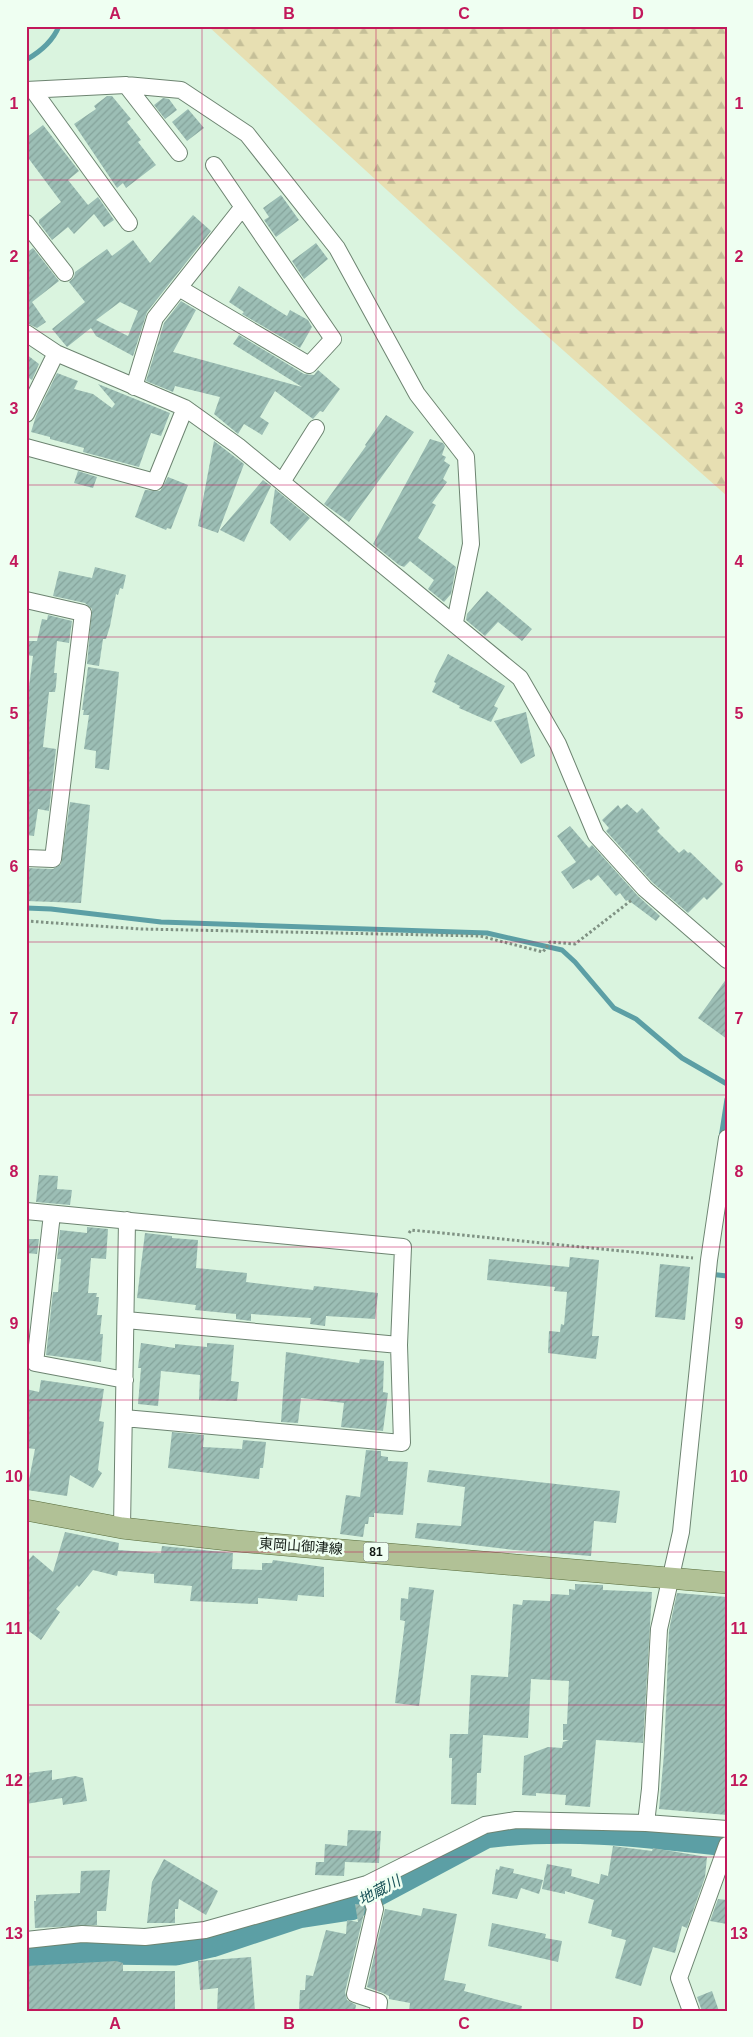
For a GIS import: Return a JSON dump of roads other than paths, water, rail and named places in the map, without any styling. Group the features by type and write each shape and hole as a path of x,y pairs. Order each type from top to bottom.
{"main road":[{"name":"東岡山御津線","path":"26,1510 122,1528 237,1541 727,1583"}],"street":[{"path":"126,85 179,153"},
{"path":"29,90 126,85 181,90 247,134 337,248 417,394 466,457 471,544 455,622"},
{"path":"29,90 129,223"},
{"path":"179,288 309,365 333,339 214,165"},
{"path":"134,386 156,318 242,208"},
{"path":"26,223 65,273"},
{"path":"26,333 56,354 185,408 282,482 455,622 520,678 558,744 596,834 645,889 727,960"},
{"path":"26,414 56,354"},
{"path":"26,447 155,482 185,408"},
{"path":"282,482 316,428"},
{"path":"26,600 83,613 53,858 26,858"},
{"path":"646,1823 650,1789 659,1629 681,1532 709,1260 727,1138"},
{"path":"26,1212 403,1247 399,1345 402,1444 124,1418"},
{"path":"52,1214 36,1363 125,1380"},
{"path":"122,1528 127,1220"},
{"path":"126,1320 399,1345"},
{"path":"26,1940 82,1934 145,1937 205,1930 367,1884 485,1825 516,1820 646,1823 727,1829"},
{"path":"691,2011 679,1978 727,1845"},
{"path":"367,1884 376,1909 355,1994 379,2002 378,2011"}],"waterway":[{"path":"26,60 46,46 59,26"},
{"path":"26,908 51,909 161,922 487,933 562,950 575,962 614,1008 636,1019 682,1058 727,1084"},
{"path":"721,1138 727,1099"},
{"path":"709,1274 727,1276"},
{"name":"地蔵川","path":"26,1952 101,1949 176,1950 211,1942 298,1913 350,1905 485,1833 546,1828 576,1828 606,1829 727,1841"}]}
